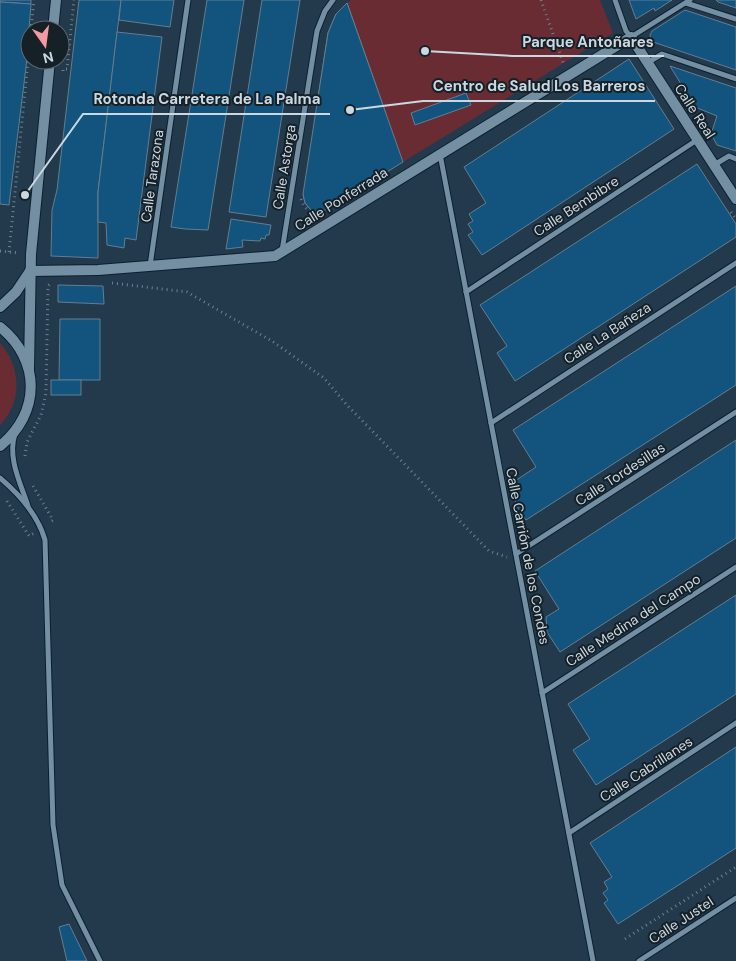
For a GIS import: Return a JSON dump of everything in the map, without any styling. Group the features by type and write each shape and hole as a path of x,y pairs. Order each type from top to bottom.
{"main road":[{"path":"55,20 56,0"},
{"name":"Calle Ponferrada","path":"30,271 90,271 275,256 629,34"},
{"name":"Calle Real","path":"629,34 736,199"},
{"path":"0,446 8,440 21,423 29,402 31,380 29,369 30,271 49,70"},
{"path":"0,307 16,292 30,271"},
{"path":"0,327 15,340 29,369"}],"street":[{"name":"Calle Tarazona","path":"150,266 188,0"},
{"name":"Calle Astorga","path":"282,252 317,31 325,11 333,0"},
{"name":"Calle Real","path":"615,0 629,34"},
{"path":"629,34 688,1 736,19"},
{"path":"647,63 662,54 736,79"},
{"name":"Calle Bembibre","path":"466,292 697,140"},
{"name":"Calle Carrión de los Condes","path":"440,154 593,961"},
{"path":"714,165 729,156 736,159"},
{"name":"Calle La Bañeza","path":"491,423 736,262"},
{"name":"Calle Tordesillas","path":"517,557 736,412"},
{"path":"21,423 14,439 13,453 17,473 29,508"},
{"path":"0,478 29,508 42,528 45,540 54,834 62,884 100,961"},
{"name":"Calle Medina del Campo","path":"542,693 736,566"},
{"name":"Calle Cabrillanes","path":"569,833 736,723"},
{"name":"Calle Justel","path":"639,961 736,898"}],"path":[{"path":"32,20 34,0"},
{"path":"540,0 564,66"},
{"path":"9,252 27,70"},
{"path":"301,194 303,204 310,211 314,213 326,212"},
{"path":"25,463 27,442 41,416 46,393 48,286 54,281"},
{"path":"109,283 187,292 272,341 324,378 346,404 489,552 517,557"},
{"path":"31,483 53,520"},
{"path":"4,498 30,536"},
{"path":"625,939 736,867"}],"shaded area":[{"path":"351,0 600,0 613,33 403,162 347,3"},
{"path":"0,343 12,363 15,373 16,395 13,405 0,425"}],"building":[{"path":"0,0 31,0 31,4 0,2"},
{"path":"79,0 121,0 98,192 98,258 51,256 52,210 57,190"},
{"path":"121,0 174,0 170,27 119,20"},
{"path":"207,0 244,0 208,230 185,229 171,227"},
{"path":"262,0 300,0 266,217 229,212"},
{"path":"629,0 672,0 655,11 654,8 636,19"},
{"path":"716,0 736,0 736,8 718,2"},
{"path":"0,2 31,4 30,20 20,20 20,70 26,70 9,205 0,204"},
{"path":"347,3 386,114 382,118 384,121 376,128 383,142 384,157 379,171 371,180 361,186 341,189 340,196 332,192 325,210 315,211 311,210 305,203 303,194 316,182 310,174 316,169 311,154 312,143 318,132 327,122 317,105 328,33 336,14","holes":["349,141 357,145 360,152 357,160 349,164 341,162 336,150 339,144"]},
{"path":"347,3 403,162 325,210 315,211 311,210 305,203 303,194 328,33 336,14"},
{"path":"685,10 736,27 736,70 651,40 650,35 652,31"},
{"path":"117,32 162,37 136,240 125,238 124,248 107,245 106,223 98,222 98,192"},
{"path":"629,59 674,129 482,255 468,235 473,232 468,224 473,221 469,214 486,203 464,167"},
{"path":"670,66 736,88 736,151 717,145 711,134 717,116 695,107"},
{"path":"466,93 471,105 415,125 411,113"},
{"path":"697,164 736,224 736,237 515,381 497,353 507,346 480,305"},
{"path":"231,219 271,225 269,235 266,235 265,239 261,238 260,241 242,240 243,247 226,249"},
{"path":"58,285 103,286 104,304 58,302"},
{"path":"736,286 736,385 526,520 516,505 512,483 536,467 513,430"},
{"path":"60,319 100,319 100,380 59,380"},
{"path":"51,380 81,380 81,395 51,395"},
{"path":"736,440 736,538 560,652 547,632 546,617 559,609 535,571"},
{"path":"736,595 736,694 596,785 573,750 590,739 568,704"},
{"path":"736,747 736,848 618,924 604,903 608,900 603,893 608,889 604,882 612,877 590,843"},
{"path":"69,924 87,961 67,961 59,927"}],"place":[{"name":"Parque Antoñares","path":"425,51"},
{"name":"Centro de Salud Los Barreros","path":"350,110"},
{"name":"Rotonda Carretera de La Palma","path":"25,195"}]}
